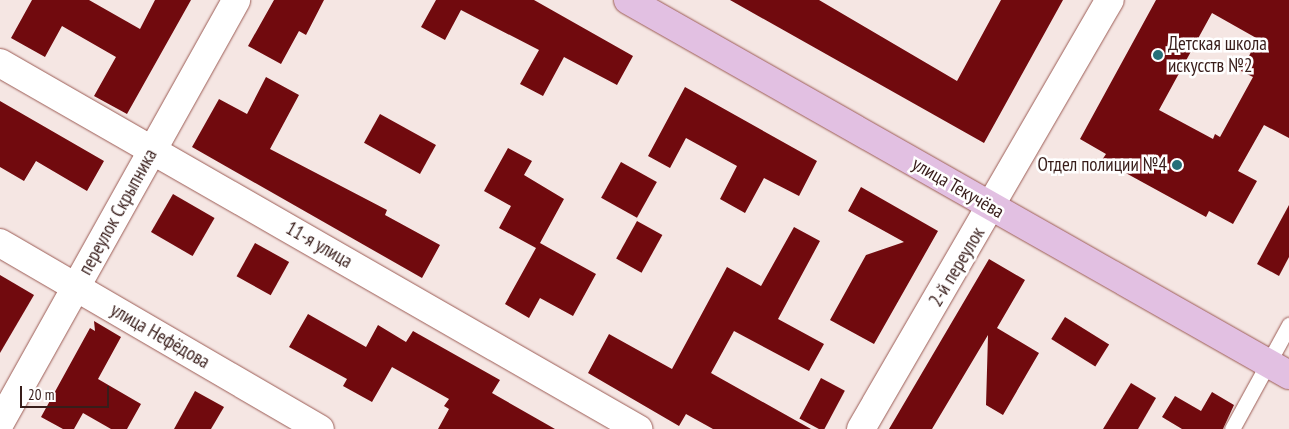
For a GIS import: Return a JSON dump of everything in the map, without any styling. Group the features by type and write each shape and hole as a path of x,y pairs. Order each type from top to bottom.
{"main road":[{"name":"улица Текучёва","path":"628,0 1279,368"}],"street":[{"name":"переулок Скрыпника","path":"0,423 236,0"},
{"name":"2-й переулок","path":"861,429 992,207 1110,0"},
{"name":"11-я улица","path":"0,63 638,429"},
{"name":"улица Нефёдова","path":"0,243 320,429"}],"lane":[{"path":"1232,429 1279,368 1289,325"}],"building":[{"path":"32,0 89,0 140,29 155,0 191,0 127,114 94,96 116,57 62,26 45,57 11,38"},
{"path":"274,0 324,0 306,35 299,31 281,64 248,46"},
{"path":"436,0 534,0 633,56 617,85 564,57 543,96 520,84 539,50 461,10 445,40 421,27"},
{"path":"730,0 819,0 957,81 1001,0 1063,0 984,143"},
{"path":"1156,0 1289,0 1289,138 1264,125 1238,171 1257,181 1233,224 1209,211 1206,217 1102,160 1106,154 1080,139","holes":["1212,13 1258,39 1241,71 1253,77 1220,137 1215,134 1213,139 1159,110"]},
{"path":"266,77 299,95 270,149 387,210 385,215 440,245 422,278 192,147 219,99 247,114"},
{"path":"685,87 817,161 799,196 764,178 745,213 720,199 737,166 686,138 670,168 648,156"},
{"path":"0,101 104,161 87,191 36,161 24,181 0,167"},
{"path":"380,114 436,145 420,174 364,143"},
{"path":"508,148 532,161 524,175 564,199 540,243 596,274 573,316 540,298 529,318 505,304 536,248 499,228 511,206 484,191"},
{"path":"621,162 657,182 637,218 601,198"},
{"path":"861,187 938,231 874,344 830,320 866,255 904,242 848,211"},
{"path":"173,194 215,218 193,256 151,232"},
{"path":"1289,205 1289,257 1279,276 1257,264"},
{"path":"637,221 662,235 642,273 616,259"},
{"path":"794,227 820,241 778,319 824,344 809,371 734,331 711,373 811,429 713,429 686,414 679,426 588,373 609,334 672,369 727,267 761,286"},
{"path":"255,243 289,262 271,295 237,276"},
{"path":"989,259 1025,280 997,328 1039,353 1003,415 986,405 988,335 932,429 889,429"},
{"path":"0,275 34,295 0,353"},
{"path":"308,314 366,347 378,325 406,342 413,331 500,380 492,393 555,429 438,429 449,409 444,406 449,399 392,367 372,402 343,386 347,379 289,347"},
{"path":"1065,317 1109,345 1095,367 1051,339"},
{"path":"94,321 121,337 98,379 141,404 127,429 111,429 83,413 74,429 63,429 41,417 90,328 95,331"},
{"path":"821,378 845,391 824,429 819,429 799,419"},
{"path":"1131,383 1156,398 1138,429 1103,429"},
{"path":"195,391 224,407 211,429 174,429"},
{"path":"1212,392 1234,405 1223,429 1182,429 1162,417 1175,396 1201,411"}],"place":[{"name":"Детская школа искусств №2","path":"1158,55"},
{"name":"Отдел полиции №4","path":"1177,165"}]}
